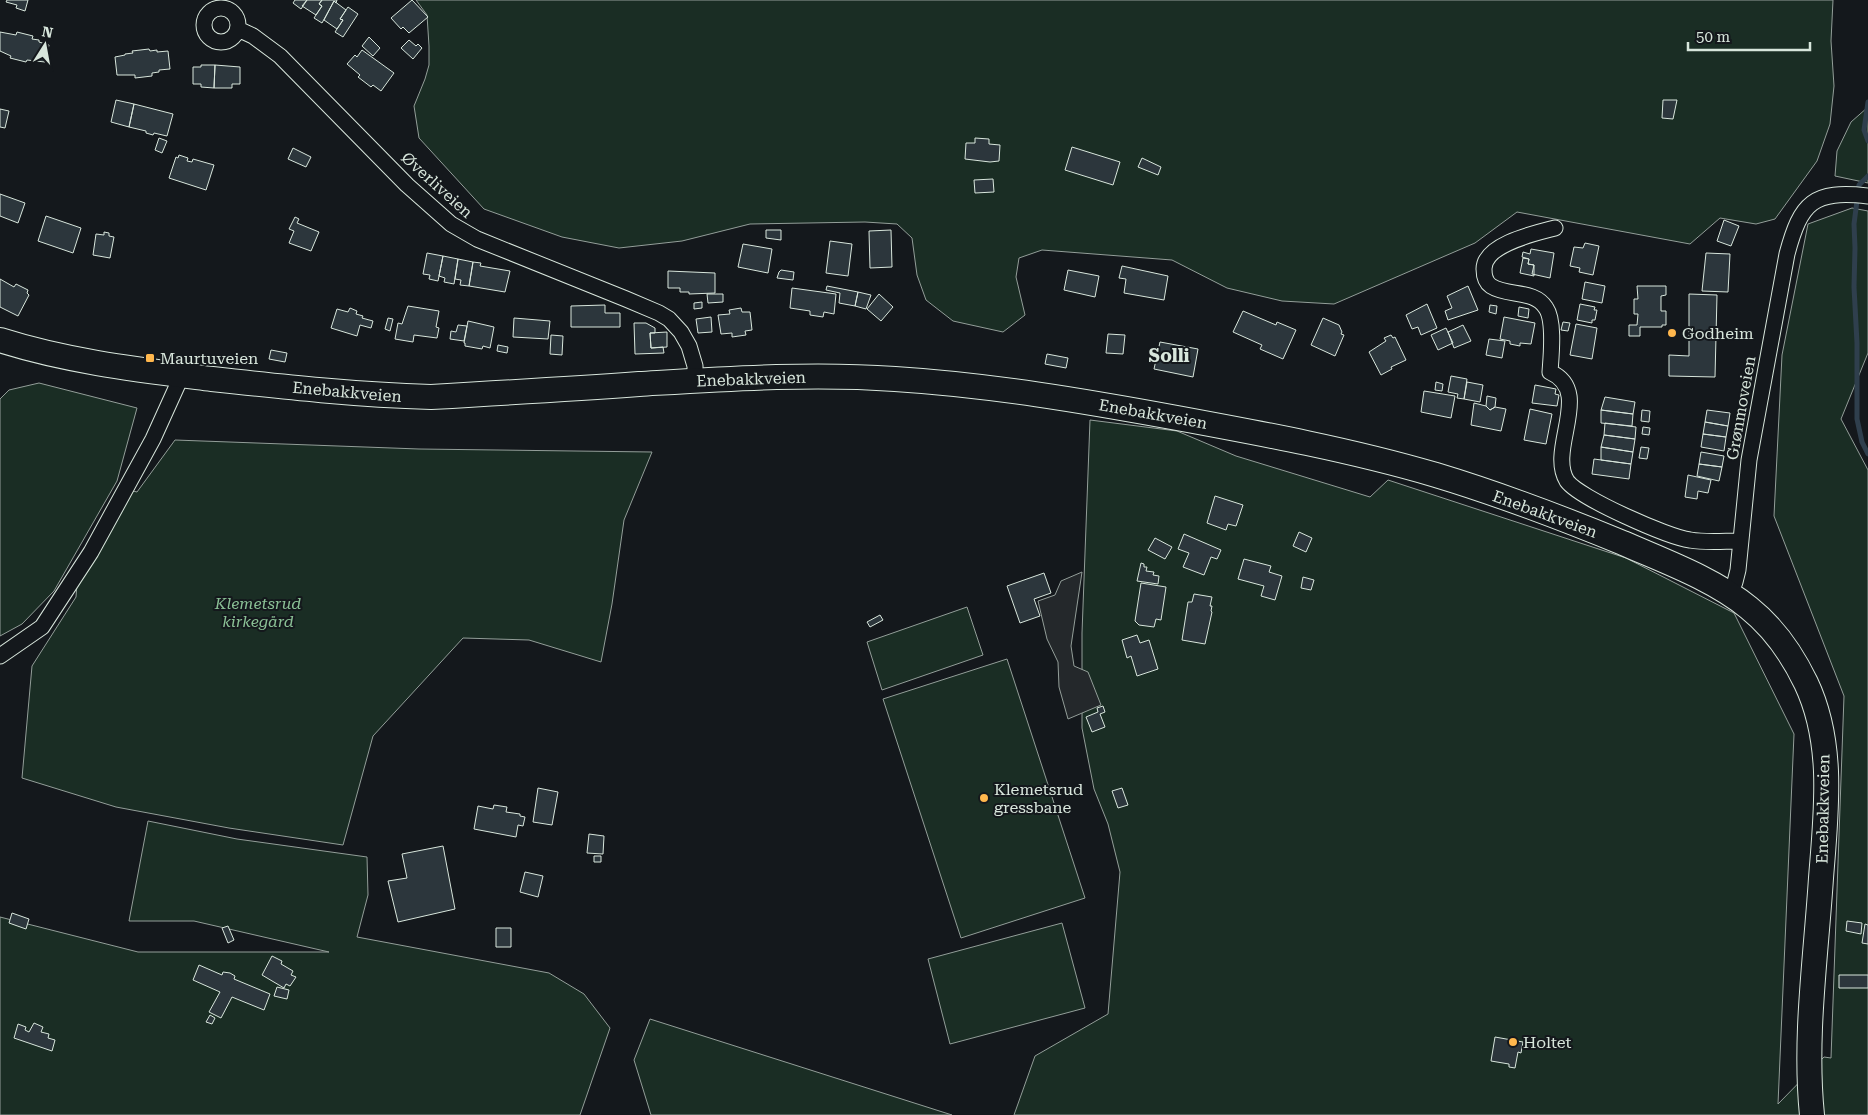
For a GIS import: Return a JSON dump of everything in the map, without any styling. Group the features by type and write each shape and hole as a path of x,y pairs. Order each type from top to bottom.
{"main road":[{"name":"Enebakkveien","path":"0,340 70,359 182,376 338,392 431,397 695,381 818,377 895,379 1043,395 1278,436 1434,475 1535,508 1642,551 1730,594 1746,606 1771,629 1790,655 1799,668 1813,699 1825,747 1826,784 1825,834 1810,1048 1812,1115"}],"street":[{"name":"Øverliveien","path":"238,29 252,36 280,56 407,185 451,224 477,240 659,312 681,332 689,346 695,366 695,381"},
{"name":"Grønmoveien","path":"1730,594 1735,582 1749,460 1757,412 1793,230 1809,204 1817,198 1827,196 1868,196"},
{"path":"1555,228 1526,235 1503,246 1488,256 1484,264 1484,272 1485,279 1490,285 1498,289 1534,298 1546,308 1549,314 1551,335 1550,372 1564,382 1570,400 1561,458 1567,480 1574,489 1588,497 1678,538 1709,542 1740,541"},
{"path":"0,656 42,627 91,552 153,439 182,376"}],"green space":[{"path":"416,0 1833,0 1831,41 1834,86 1830,124 1817,161 1775,219 1756,224 1720,218 1690,244 1517,212 1475,243 1334,304 1282,301 1227,288 1172,260 1042,250 1019,258 1016,277 1025,315 1003,332 953,321 926,300 917,275 912,238 897,224 865,222 750,224 682,241 619,248 562,237 484,209 419,138 414,106 429,65 429,46 427,15"},
{"path":"1868,107 1868,183 1835,176 1837,151 1851,122"},
{"path":"1852,208 1868,211 1868,353 1841,419 1868,470 1868,1115 1014,1115 1035,1056 1108,1014 1120,872 1108,824 1094,789 1082,728 1082,633 1090,420 1177,431 1236,456 1370,497 1388,480 1626,558 1734,613 1794,734 1778,1104 1824,1057 1831,1058 1844,696 1774,516 1782,355 1808,224"},
{"path":"39,383 137,408 117,481 54,591 22,624 0,636 0,399 9,390"},
{"name":"Klemetsrud kirkegård","path":"175,440 419,449 652,452 624,520 612,604 601,662 529,640 463,638 373,736 343,845 229,828 116,807 22,778 32,666 76,597 77,583 133,491 137,492"},
{"path":"967,607 983,655 882,690 867,642"},
{"name":"Klemetsrud gressbane","path":"1007,659 1085,898 961,938 883,699"},
{"path":"148,821 237,839 367,857 368,895 357,937 549,973 584,994 610,1028 580,1115 0,1115 0,917 138,952 329,952 194,921 129,921"},
{"path":"1062,923 1085,1008 950,1044 928,959"},
{"path":"650,1019 952,1115 651,1115 634,1060"}],"shaded area":[{"path":"1082,572 1071,646 1074,666 1088,672 1101,705 1068,719 1059,687 1058,662 1047,639 1038,601 1055,595 1061,581"}],"building":[{"path":"7,0 28,0 25,11 16,8 17,5 6,2"},
{"path":"295,0 307,0 301,9 293,3"},
{"path":"307,0 322,0 319,4 322,6 316,15 302,6"},
{"path":"322,0 337,0 336,3 334,1 322,23 314,18 322,6 319,4"},
{"path":"412,0 428,17 409,33 403,27 401,29 391,18"},
{"path":"334,1 346,10 340,19 343,20 337,29 324,20"},
{"path":"348,7 358,14 343,37 335,32 343,20 340,19"},
{"path":"0,32 16,35 17,32 33,36 32,39 49,45 45,62 27,60 26,62 10,58 11,56 0,51"},
{"path":"369,37 380,48 373,56 362,46"},
{"path":"409,40 422,48 413,59 401,48"},
{"path":"149,49 150,51 157,50 157,52 168,51 170,69 159,70 159,72 152,73 152,76 135,78 135,75 117,75 115,57 133,53 132,51"},
{"path":"362,50 394,73 381,91 373,85 371,87 358,77 360,75 347,64 355,55 357,57"},
{"path":"201,65 215,65 214,88 193,84 193,67 201,67"},
{"path":"215,65 240,67 240,84 232,84 232,88 214,88"},
{"path":"116,100 134,104 129,127 111,122"},
{"path":"1663,100 1677,100 1673,119 1662,118"},
{"path":"134,104 173,114 167,136 154,133 153,135 146,133 146,131 129,127"},
{"path":"0,109 9,111 5,128 0,127"},
{"path":"159,138 167,141 162,153 155,150"},
{"path":"975,138 989,139 989,144 1000,145 999,161 990,162 965,159 966,143 975,143"},
{"path":"1072,147 1120,162 1113,185 1065,170"},
{"path":"293,148 311,157 306,167 288,159"},
{"path":"179,155 188,158 187,161 192,162 193,159 214,165 206,190 169,178 176,157 178,158"},
{"path":"1142,158 1161,167 1158,175 1138,167"},
{"path":"993,179 994,192 975,193 974,180"},
{"path":"0,194 25,203 18,223 0,216"},
{"path":"46,216 81,228 73,253 38,241"},
{"path":"295,217 299,219 297,223 319,232 311,251 289,243 294,231 289,229"},
{"path":"1724,220 1739,226 1731,246 1717,241"},
{"path":"766,230 781,230 781,240 766,238"},
{"path":"891,230 892,267 870,268 869,231"},
{"path":"104,232 114,237 110,258 93,255 96,234 104,235"},
{"path":"830,241 852,244 848,276 826,273"},
{"path":"1585,243 1599,246 1593,275 1579,272 1580,268 1570,266 1574,247 1583,248"},
{"path":"743,244 772,249 768,273 738,267"},
{"path":"1531,249 1554,253 1550,278 1532,274 1534,265 1528,264 1529,259 1522,257 1523,252 1530,254"},
{"path":"427,253 443,256 438,281 429,279 430,275 423,274"},
{"path":"1706,253 1730,254 1728,292 1702,291"},
{"path":"443,256 458,259 454,284 444,282 445,278 439,276"},
{"path":"1523,258 1529,259 1528,264 1534,265 1534,276 1520,273"},
{"path":"458,259 473,262 469,286 460,285 461,280 455,279"},
{"path":"473,262 481,263 480,266 510,271 505,292 469,286"},
{"path":"1122,266 1168,276 1164,300 1124,293 1126,279 1119,278"},
{"path":"781,270 794,272 793,280 777,278"},
{"path":"1068,270 1099,276 1095,297 1064,290"},
{"path":"668,271 715,273 715,293 689,294 689,292 680,292 680,288 668,288"},
{"path":"0,279 14,287 16,284 28,290 27,293 29,295 18,316 0,307"},
{"path":"1585,282 1605,286 1602,303 1582,299"},
{"path":"827,286 858,292 855,306 839,303 840,293 826,290"},
{"path":"1468,286 1478,310 1448,320 1445,311 1452,308 1447,296"},
{"path":"1637,286 1666,286 1666,295 1661,296 1661,311 1666,311 1666,325 1662,325 1662,327 1640,327 1640,336 1629,336 1629,325 1637,325 1638,314 1634,314 1634,299 1638,299"},
{"path":"792,288 836,294 834,314 824,312 823,317 810,315 810,311 790,308"},
{"path":"858,292 871,295 866,309 855,306"},
{"path":"707,294 723,294 723,302 708,303"},
{"path":"879,294 893,307 881,321 867,309"},
{"path":"1689,294 1717,295 1715,377 1669,376 1669,355 1689,356"},
{"path":"702,302 702,308 694,309 694,303"},
{"path":"1427,304 1437,328 1421,335 1418,327 1412,329 1406,315"},
{"path":"1580,304 1595,307 1594,310 1597,310 1595,320 1592,320 1592,323 1577,320"},
{"path":"605,305 605,313 620,313 620,327 571,327 571,306"},
{"path":"1490,305 1497,306 1496,314 1489,312"},
{"path":"408,306 439,311 436,327 439,328 437,338 414,335 413,342 395,339 398,323 402,324"},
{"path":"1519,307 1529,309 1528,318 1518,316"},
{"path":"350,308 357,311 356,314 363,316 362,318 373,321 371,328 360,325 357,336 331,328 337,309 348,312"},
{"path":"741,308 742,312 750,312 752,330 745,331 746,335 732,337 732,333 721,334 718,315 730,314 729,310"},
{"path":"1243,311 1276,325 1277,322 1296,330 1283,359 1260,349 1262,345 1233,332"},
{"path":"711,317 712,332 698,333 696,319"},
{"path":"1504,317 1535,323 1531,344 1520,343 1520,346 1500,339"},
{"path":"388,318 393,319 390,331 385,329"},
{"path":"514,318 550,321 548,339 513,337"},
{"path":"1323,318 1339,325 1341,334 1344,335 1335,356 1311,345"},
{"path":"468,321 494,327 490,348 483,346 482,349 465,346"},
{"path":"1563,322 1570,323 1568,331 1561,330"},
{"path":"634,323 646,323 655,328 655,333 650,333 651,348 663,347 664,353 635,354"},
{"path":"1576,324 1597,328 1592,359 1570,355"},
{"path":"458,325 467,326 464,341 450,339 451,331 456,332"},
{"path":"1463,325 1471,341 1454,348 1448,332"},
{"path":"1446,328 1453,343 1438,350 1431,335"},
{"path":"667,332 667,347 651,348 650,333"},
{"path":"1108,334 1125,335 1123,354 1106,353"},
{"path":"551,335 563,336 562,355 550,354"},
{"path":"1391,335 1393,338 1395,337 1406,360 1391,367 1392,369 1381,375 1369,352 1386,341 1384,338"},
{"path":"1489,339 1505,341 1502,358 1486,355"},
{"path":"1160,342 1198,349 1193,377 1154,369"},
{"path":"498,345 508,347 507,353 497,351"},
{"path":"271,350 287,353 285,362 269,359"},
{"path":"1047,354 1068,358 1066,368 1045,364"},
{"path":"1451,376 1467,379 1464,399 1457,398 1458,394 1448,392"},
{"path":"1436,382 1443,384 1442,391 1435,390"},
{"path":"1467,382 1483,385 1480,402 1464,399"},
{"path":"1535,385 1556,389 1555,394 1559,395 1557,406 1532,403"},
{"path":"1424,391 1455,396 1451,418 1421,412"},
{"path":"1487,396 1496,398 1495,407 1490,410 1486,406"},
{"path":"1605,397 1635,402 1633,414 1601,410"},
{"path":"1474,403 1486,406 1490,410 1495,407 1506,409 1501,431 1471,425"},
{"path":"1530,409 1552,414 1546,444 1524,440"},
{"path":"1601,410 1633,414 1632,426 1601,423"},
{"path":"1642,410 1650,411 1649,422 1641,421"},
{"path":"1707,410 1730,413 1728,426 1705,422"},
{"path":"1705,422 1728,426 1726,437 1703,434"},
{"path":"1605,423 1636,427 1635,439 1604,435"},
{"path":"1643,427 1650,428 1649,435 1642,434"},
{"path":"1703,434 1726,437 1724,451 1701,447"},
{"path":"1604,435 1635,439 1633,452 1601,447"},
{"path":"1601,447 1633,452 1631,464 1601,460"},
{"path":"1641,447 1649,448 1647,459 1639,458"},
{"path":"1701,452 1724,456 1722,467 1699,464"},
{"path":"1594,459 1631,464 1629,479 1592,474"},
{"path":"1699,464 1722,467 1719,481 1697,476"},
{"path":"1688,475 1711,480 1708,493 1698,491 1697,499 1685,497"},
{"path":"1215,496 1243,505 1236,526 1228,524 1226,530 1207,523"},
{"path":"1299,532 1312,538 1306,552 1293,546"},
{"path":"1184,534 1221,550 1217,559 1211,557 1204,575 1183,567 1189,553 1178,549"},
{"path":"1155,538 1172,547 1165,559 1148,550"},
{"path":"1244,559 1271,566 1269,572 1282,576 1275,600 1261,596 1264,586 1238,579"},
{"path":"1141,563 1144,564 1144,567 1147,567 1146,571 1154,572 1153,575 1159,576 1158,584 1137,581"},
{"path":"1044,573 1051,593 1034,599 1040,616 1020,623 1007,586"},
{"path":"1303,577 1314,580 1311,590 1301,588"},
{"path":"1141,583 1166,587 1161,620 1156,619 1154,627 1139,625 1135,621"},
{"path":"1194,594 1212,597 1210,606 1212,606 1212,612 1205,644 1182,640 1188,602 1192,602"},
{"path":"880,615 883,620 870,627 867,622"},
{"path":"1137,635 1140,643 1149,640 1158,669 1137,676 1131,656 1127,658 1122,640"},
{"path":"1103,706 1105,712 1100,714 1105,727 1092,732 1086,717 1098,712 1097,708"},
{"path":"538,788 558,792 552,825 533,822"},
{"path":"1122,788 1128,805 1118,808 1112,791"},
{"path":"494,805 507,807 506,812 520,814 520,816 525,817 523,826 518,825 516,837 474,829 478,806 493,809"},
{"path":"589,834 604,836 603,854 587,853"},
{"path":"443,846 455,909 398,922 388,881 407,878 402,854"},
{"path":"594,856 601,856 601,862 594,862"},
{"path":"525,872 543,876 538,897 520,892"},
{"path":"12,913 29,919 26,929 9,923"},
{"path":"1847,921 1862,923 1861,934 1846,931"},
{"path":"1865,924 1868,925 1868,944 1862,943"},
{"path":"228,926 234,940 228,943 222,928"},
{"path":"496,928 511,928 511,947 496,947"},
{"path":"272,956 282,961 281,964 293,971 291,975 296,977 290,986 286,984 284,988 262,975"},
{"path":"199,965 222,975 223,972 230,973 235,976 234,979 270,994 264,1010 232,997 221,1018 209,1012 220,992 193,980"},
{"path":"1839,975 1868,975 1868,988 1839,988"},
{"path":"277,987 289,990 287,999 274,996"},
{"path":"210,1015 215,1018 212,1024 206,1022"},
{"path":"34,1023 43,1027 41,1032 49,1034 48,1038 55,1040 52,1051 14,1038 18,1024 26,1027 25,1030 29,1032"},
{"path":"1495,1037 1523,1042 1521,1053 1518,1052 1515,1068 1509,1067 1509,1064 1491,1061"}],"waterway":[{"path":"1868,102 1864,130 1868,141"},
{"path":"1868,176 1859,185 1854,224 1857,419 1862,442 1868,454"}],"place":[{"name":"Godheim","path":"1672,333"},
{"name":"Maurtuveien","path":"150,358"},
{"name":"Klemetsrud gressbane","path":"984,798"},
{"name":"Holtet","path":"1513,1042"}],"district":[{"name":"Solli","path":"1169,355"}]}
